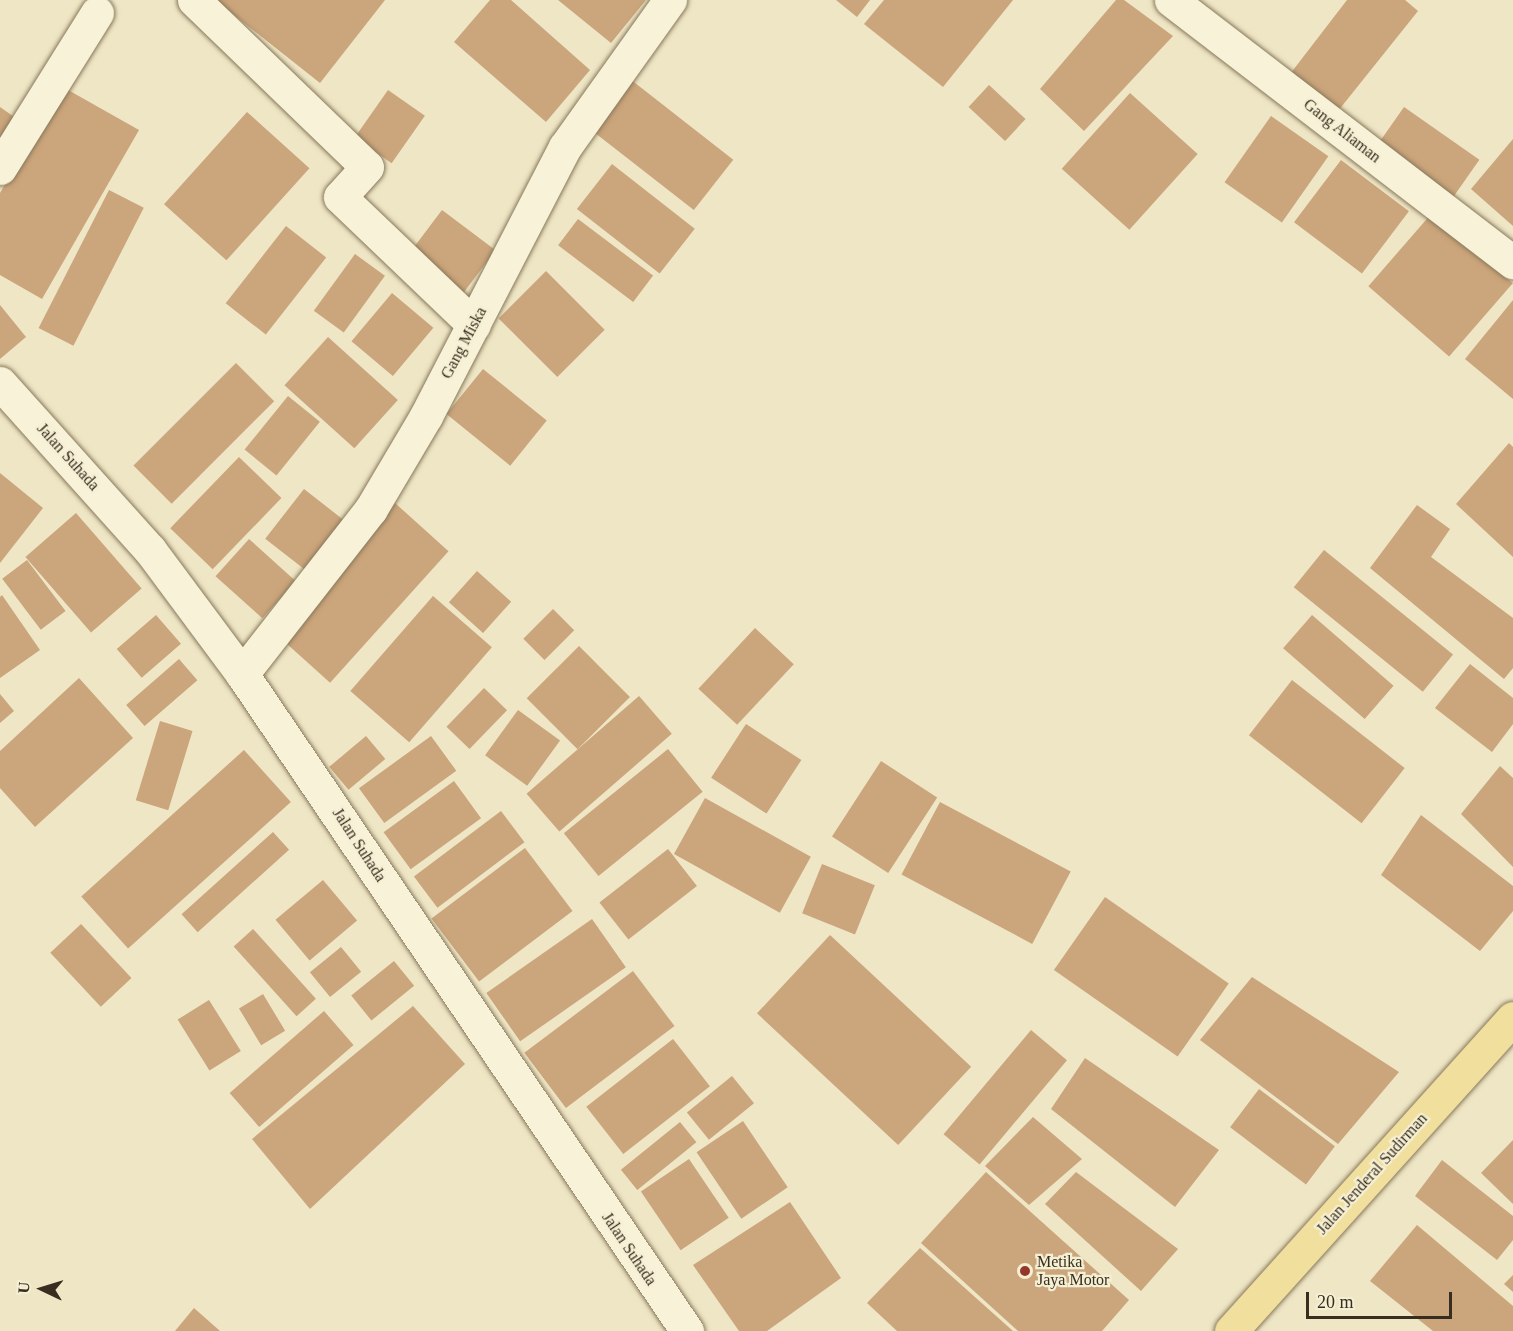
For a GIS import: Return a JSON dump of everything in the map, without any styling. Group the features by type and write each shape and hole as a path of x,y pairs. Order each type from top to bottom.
{"main road":[{"name":"Jalan Jenderal Sudirman","path":"1231,1331 1513,1018"}],"street":[{"path":"194,0 367,167 340,198 474,325"},
{"name":"Gang Miska","path":"242,674 371,509 474,325 565,147 670,0"},
{"name":"Gang Aliaman","path":"1171,0 1513,262"},
{"path":"0,168 97,13"},
{"name":"Jalan Suhada","path":"0,383 150,550 242,674 687,1331"}],"building":[{"path":"215,0 385,0 320,83"},
{"path":"490,0 511,0 590,70 546,122 454,42"},
{"path":"558,0 646,0 611,43"},
{"path":"836,0 870,0 857,17"},
{"path":"884,0 1013,0 943,87 864,24"},
{"path":"1116,0 1124,0 1173,36 1084,131 1040,89"},
{"path":"1347,0 1405,0 1418,11 1334,116 1287,78"},
{"path":"630,79 733,160 694,210 591,129"},
{"path":"989,85 1026,119 1005,141 969,107"},
{"path":"61,86 139,130 42,299 0,275 0,193"},
{"path":"388,90 425,116 392,163 355,138"},
{"path":"1130,93 1198,154 1129,230 1062,169"},
{"path":"0,107 20,121 0,148"},
{"path":"1404,107 1479,160 1452,198 1377,146"},
{"path":"247,112 309,168 226,260 164,204"},
{"path":"1271,116 1328,156 1282,223 1225,182"},
{"path":"1513,139 1513,226 1471,189"},
{"path":"1341,160 1409,211 1362,273 1294,222"},
{"path":"612,164 695,229 660,274 577,209"},
{"path":"109,190 144,208 73,346 39,328"},
{"path":"442,210 496,250 461,296 408,256"},
{"path":"1432,213 1513,283 1449,356 1368,286"},
{"path":"578,219 653,276 633,302 558,245"},
{"path":"286,226 326,257 266,335 226,303"},
{"path":"355,254 385,276 344,332 314,311"},
{"path":"546,271 605,330 557,377 499,318"},
{"path":"392,293 433,328 393,376 352,341"},
{"path":"1513,300 1513,399 1465,359"},
{"path":"0,305 26,337 0,359"},
{"path":"328,337 398,400 354,448 285,385"},
{"path":"236,363 274,401 172,504 133,466"},
{"path":"483,369 547,421 510,466 446,414"},
{"path":"288,396 320,422 276,475 245,450"},
{"path":"1509,443 1513,447 1513,557 1456,504"},
{"path":"239,457 281,498 213,569 170,528"},
{"path":"0,473 43,508 0,563"},
{"path":"304,489 344,520 305,570 265,539"},
{"path":"395,503 449,551 330,683 277,635"},
{"path":"1417,505 1450,529 1431,557 1513,618 1513,668 1504,679 1370,568"},
{"path":"76,513 142,588 91,632 25,557"},
{"path":"249,539 296,581 262,618 216,576"},
{"path":"1324,550 1453,654 1423,692 1294,587"},
{"path":"27,560 66,611 41,630 2,579"},
{"path":"477,571 511,602 483,633 449,602"},
{"path":"2,595 40,650 0,678 0,597"},
{"path":"433,596 492,647 409,742 350,691"},
{"path":"553,609 574,630 545,660 523,639"},
{"path":"156,615 181,644 142,678 117,649"},
{"path":"1312,615 1394,686 1365,719 1283,648"},
{"path":"755,628 794,664 737,725 698,689"},
{"path":"579,646 630,697 578,749 527,698"},
{"path":"179,659 197,680 145,726 126,705"},
{"path":"1470,664 1513,698 1513,724 1492,752 1435,708"},
{"path":"79,678 133,738 35,827 0,788 0,751"},
{"path":"1292,680 1405,768 1362,823 1249,735"},
{"path":"484,688 507,710 470,749 446,727"},
{"path":"0,694 14,711 0,723"},
{"path":"639,696 672,734 559,831 527,794"},
{"path":"518,710 560,741 527,786 485,755"},
{"path":"160,721 193,731 168,810 136,800"},
{"path":"746,724 801,760 766,814 711,778"},
{"path":"366,736 385,759 349,790 329,767"},
{"path":"431,736 456,771 384,823 359,788"},
{"path":"668,749 703,792 598,876 564,833"},
{"path":"244,750 291,802 128,949 81,897"},
{"path":"881,761 937,797 888,873 832,836"},
{"path":"1500,766 1513,778 1513,867 1461,814"},
{"path":"454,781 481,818 411,869 384,832"},
{"path":"705,798 811,857 780,913 674,854"},
{"path":"940,802 1071,871 1032,944 902,874"},
{"path":"501,811 524,842 437,908 414,877"},
{"path":"1421,815 1513,886 1513,911 1480,951 1381,875"},
{"path":"273,832 289,850 198,932 182,914"},
{"path":"525,848 573,911 479,982 432,918"},
{"path":"668,849 697,886 628,940 599,903"},
{"path":"822,864 875,885 855,934 802,913"},
{"path":"323,880 357,921 310,960 276,920"},
{"path":"1105,897 1229,984 1178,1057 1054,970"},
{"path":"592,919 626,967 520,1041 486,993"},
{"path":"81,924 131,978 101,1007 50,953"},
{"path":"253,929 316,999 297,1016 234,946"},
{"path":"830,935 971,1067 898,1145 757,1013"},
{"path":"341,947 361,972 330,997 310,972"},
{"path":"394,961 414,986 371,1020 351,996"},
{"path":"633,971 675,1026 566,1108 524,1053"},
{"path":"1252,977 1399,1072 1338,1144 1200,1040"},
{"path":"263,994 285,1031 261,1045 239,1008"},
{"path":"209,1000 241,1051 209,1070 178,1020"},
{"path":"413,1006 465,1064 310,1209 252,1139"},
{"path":"324,1011 354,1045 259,1127 230,1093"},
{"path":"1031,1030 1067,1060 980,1164 944,1134"},
{"path":"673,1039 710,1086 623,1154 586,1107"},
{"path":"1085,1058 1219,1150 1175,1207 1051,1109"},
{"path":"732,1076 754,1103 709,1140 687,1113"},
{"path":"1259,1089 1335,1146 1306,1185 1230,1127"},
{"path":"1033,1117 1082,1159 1029,1205 985,1166"},
{"path":"743,1121 788,1187 741,1219 697,1152"},
{"path":"680,1122 696,1142 637,1190 621,1170"},
{"path":"1513,1140 1513,1204 1481,1173"},
{"path":"689,1159 729,1218 681,1250 641,1191"},
{"path":"1442,1160 1513,1216 1513,1240 1497,1260 1415,1196"},
{"name":"Metika Jaya Motor","path":"986,1172 1129,1300 1102,1331 1018,1331 921,1243"},
{"path":"1076,1172 1178,1249 1141,1291 1045,1204"},
{"path":"790,1202 841,1278 767,1331 739,1331 693,1265"},
{"path":"1417,1225 1513,1306 1513,1331 1433,1331 1370,1281"},
{"path":"920,1248 1013,1331 897,1331 867,1303"},
{"path":"1513,1275 1513,1292 1504,1284"},
{"path":"194,1308 220,1331 175,1331"}],"place":[{"name":"Metika Jaya Motor","path":"1025,1271"}]}
